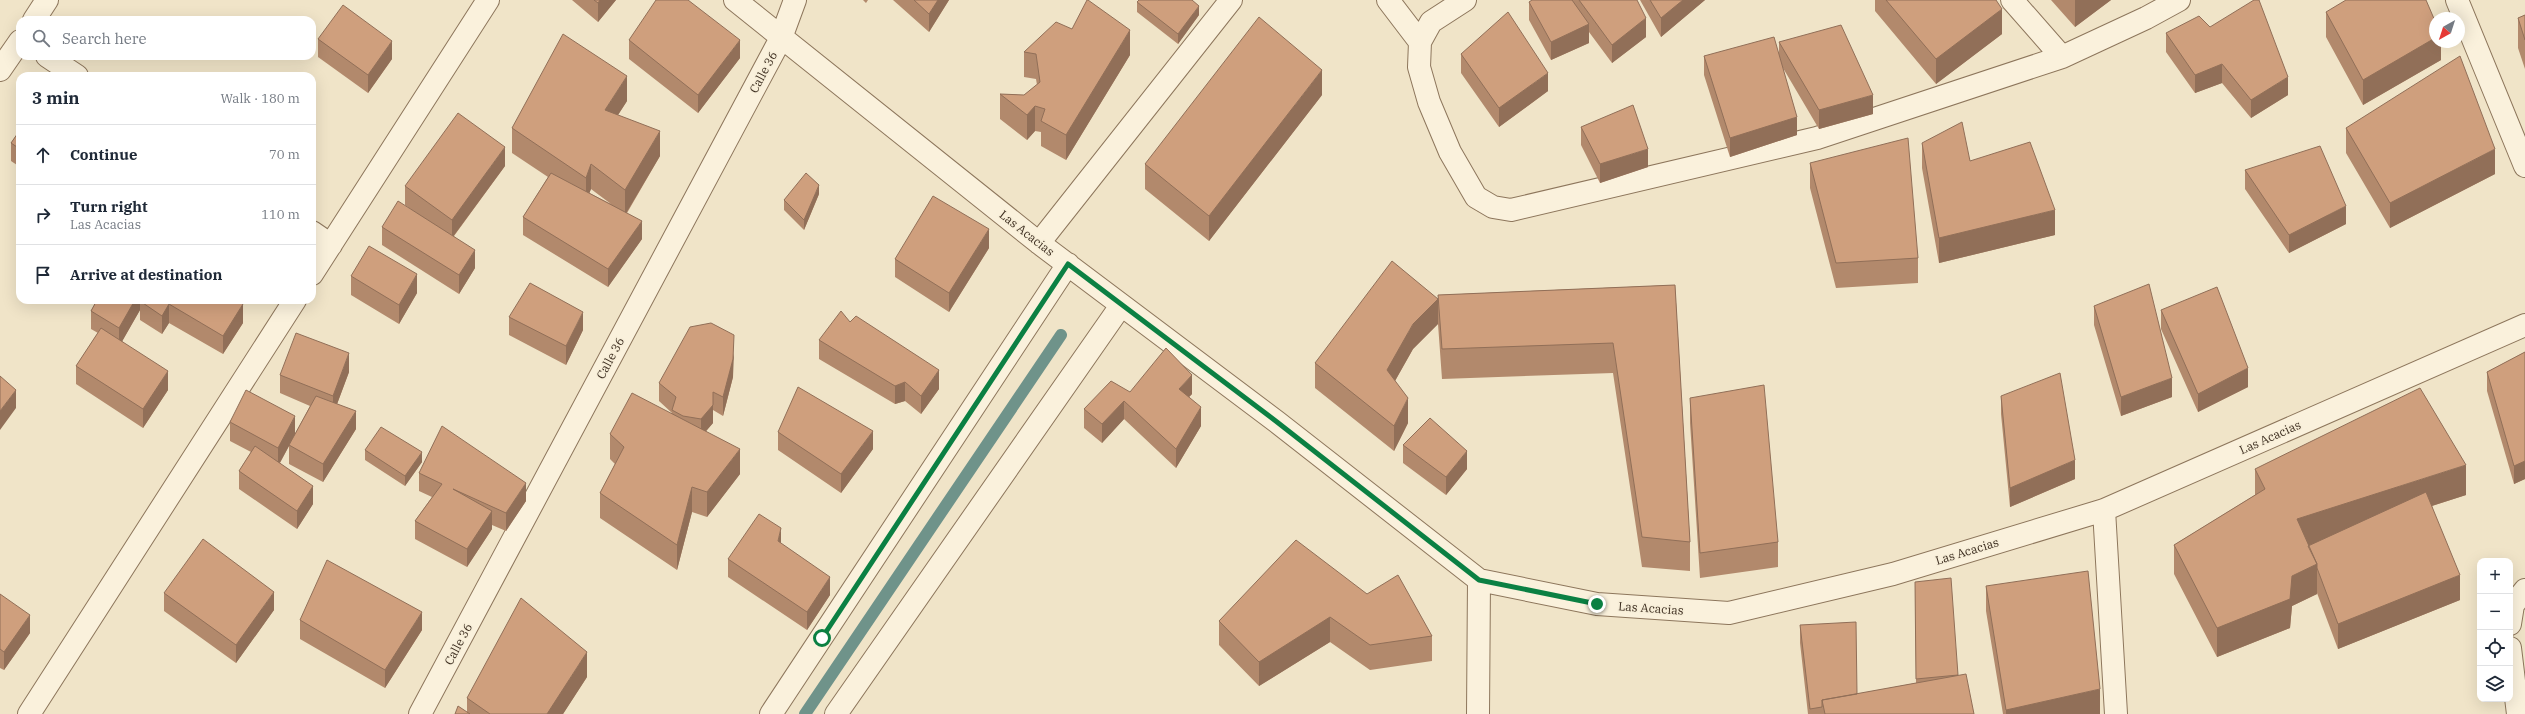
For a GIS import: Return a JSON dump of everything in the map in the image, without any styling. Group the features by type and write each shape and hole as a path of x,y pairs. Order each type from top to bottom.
{"street":[{"path":"37,16 47,0"},
{"path":"316,268 488,0"},
{"name":"Las Acacias","path":"735,0 1039,243 1068,264 1120,306 1277,422 1479,580 1597,604 1729,612 1894,574 2104,510 2525,325"},
{"name":"Calle 36","path":"420,714 781,38 795,0"},
{"path":"1039,243 1231,0"},
{"path":"1388,0 1420,42"},
{"path":"1465,0 1431,22 1420,42 1419,66 1429,102 1450,152 1476,197 1493,208 1511,210 1817,138 2062,57 2146,18 2179,0"},
{"path":"2012,0 2062,57"},
{"path":"2457,0 2525,166"},
{"path":"0,70 16,47"},
{"path":"52,60 71,72"},
{"path":"316,235 331,245"},
{"path":"770,714 1068,264"},
{"path":"29,714 292,304"},
{"path":"836,714 1120,306"},
{"path":"2104,510 2116,714"},
{"path":"1478,714 1479,580"},
{"path":"2513,605 2525,590"},
{"path":"2512,666 2518,714"}],"building":[{"path":"656,0 688,0 740,40 698,95 629,40"},
{"path":"914,0 938,0 929,14"},
{"path":"1087,0 1130,30 1066,135 1041,121 1045,109 1035,106 1027,115 1000,94 1024,95 1040,82 1036,54 1024,52 1056,22 1072,29"},
{"path":"1139,0 1192,0 1199,6 1178,34 1137,2"},
{"path":"1532,0 1572,0 1589,24 1551,42 1529,2"},
{"path":"1579,0 1637,0 1646,18 1612,45"},
{"path":"1650,0 1683,0 1661,18"},
{"path":"1886,0 1996,0 2002,9 1936,59"},
{"path":"2254,0 2259,0 2288,77 2251,100 2222,64 2195,75 2166,33 2199,16 2210,27"},
{"path":"2346,0 2426,0 2431,12 2429,12 2429,42 2363,80 2326,12"},
{"path":"343,5 392,41 368,75 318,39"},
{"path":"1508,12 1548,73 1499,108 1461,54"},
{"path":"2525,15 2525,40 2518,18"},
{"path":"1259,17 1322,70 1209,216 1145,164"},
{"path":"1841,25 1873,95 1819,110 1779,42"},
{"path":"563,34 627,76 605,110 660,131 625,190 591,164 586,178 512,128"},
{"path":"1774,37 1797,117 1730,138 1704,56"},
{"path":"2460,56 2495,149 2390,203 2346,128"},
{"path":"1633,105 1648,149 1600,164 1581,127"},
{"path":"458,113 505,147 452,220 405,186"},
{"path":"1962,122 1970,161 2030,142 2055,210 1939,238 1922,143"},
{"path":"16,136 16,146 11,143"},
{"path":"1908,138 1918,258 1836,263 1810,163"},
{"path":"2320,146 2346,206 2289,235 2245,170"},
{"path":"551,173 642,221 608,269 523,217"},
{"path":"806,173 819,185 804,220 784,200"},
{"path":"933,196 989,229 949,293 895,259"},
{"path":"398,201 475,250 459,275 382,227"},
{"path":"369,246 417,274 399,305 351,276"},
{"path":"1392,261 1438,299 1413,324 1387,370 1408,398 1394,426 1315,363"},
{"path":"530,283 583,312 566,346 509,317"},
{"path":"2149,284 2172,378 2121,397 2094,306"},
{"path":"1675,285 1690,542 1642,537 1613,343 1442,349 1438,295"},
{"path":"2217,287 2248,368 2198,394 2161,310"},
{"path":"95,304 133,304 119,328 91,311"},
{"path":"144,304 169,304 162,316"},
{"path":"169,304 243,304 223,336"},
{"path":"841,311 850,322 856,316 939,370 921,396 905,382 895,386 819,340"},
{"path":"711,323 734,335 733,359 723,397 713,392 713,405 701,419 683,416 672,410 676,397 659,383 690,327"},
{"path":"101,328 168,371 143,409 76,366"},
{"path":"296,333 349,353 333,396 280,375"},
{"path":"1166,348 1192,375 1179,389 1201,407 1176,449 1124,401 1102,424 1084,409 1111,381 1130,392"},
{"path":"2525,352 2525,461 2514,466 2487,372"},
{"path":"2060,373 2075,460 2010,488 2001,396"},
{"path":"0,376 16,390 0,411"},
{"path":"1764,385 1778,542 1700,553 1690,398"},
{"path":"798,387 873,431 841,474 778,432"},
{"path":"2420,388 2466,465 2297,519 2317,564 2292,576 2290,599 2217,628 2174,545 2265,489 2255,469"},
{"path":"246,390 295,416 278,448 230,422"},
{"path":"632,393 740,449 707,492 692,487 677,545 600,493 624,447 610,434"},
{"path":"316,396 356,411 323,464 289,445"},
{"path":"1430,418 1467,451 1446,477 1403,445"},
{"path":"442,426 526,483 506,513 453,489 492,511 467,549 415,521 442,484 419,473"},
{"path":"381,427 422,452 405,476 365,450"},
{"path":"255,446 313,486 297,511 239,471"},
{"path":"2426,492 2460,575 2338,624 2317,568 2317,564 2308,546"},
{"path":"759,514 781,528 778,541 830,577 807,612 728,559"},
{"path":"203,539 274,592 236,645 164,593"},
{"path":"1296,540 1367,594 1398,575 1432,636 1370,645 1330,617 1259,662 1219,621"},
{"path":"327,560 422,612 385,670 300,620"},
{"path":"2088,571 2100,689 2006,710 1986,586"},
{"path":"1951,578 1958,675 1916,679 1915,582"},
{"path":"0,594 30,615 4,652 0,649"},
{"path":"521,598 587,652 547,714 490,714 467,698"},
{"path":"1856,622 1857,694 1822,700 1822,707 1810,709 1800,625"},
{"path":"1966,674 1974,714 1825,714 1822,700"},
{"path":"458,706 470,714 455,714"}],"waterway":[{"path":"805,714 1061,335"}],"route":[{"path":"822,638 1068,264 1120,306 1277,422 1479,580 1597,604"}]}
